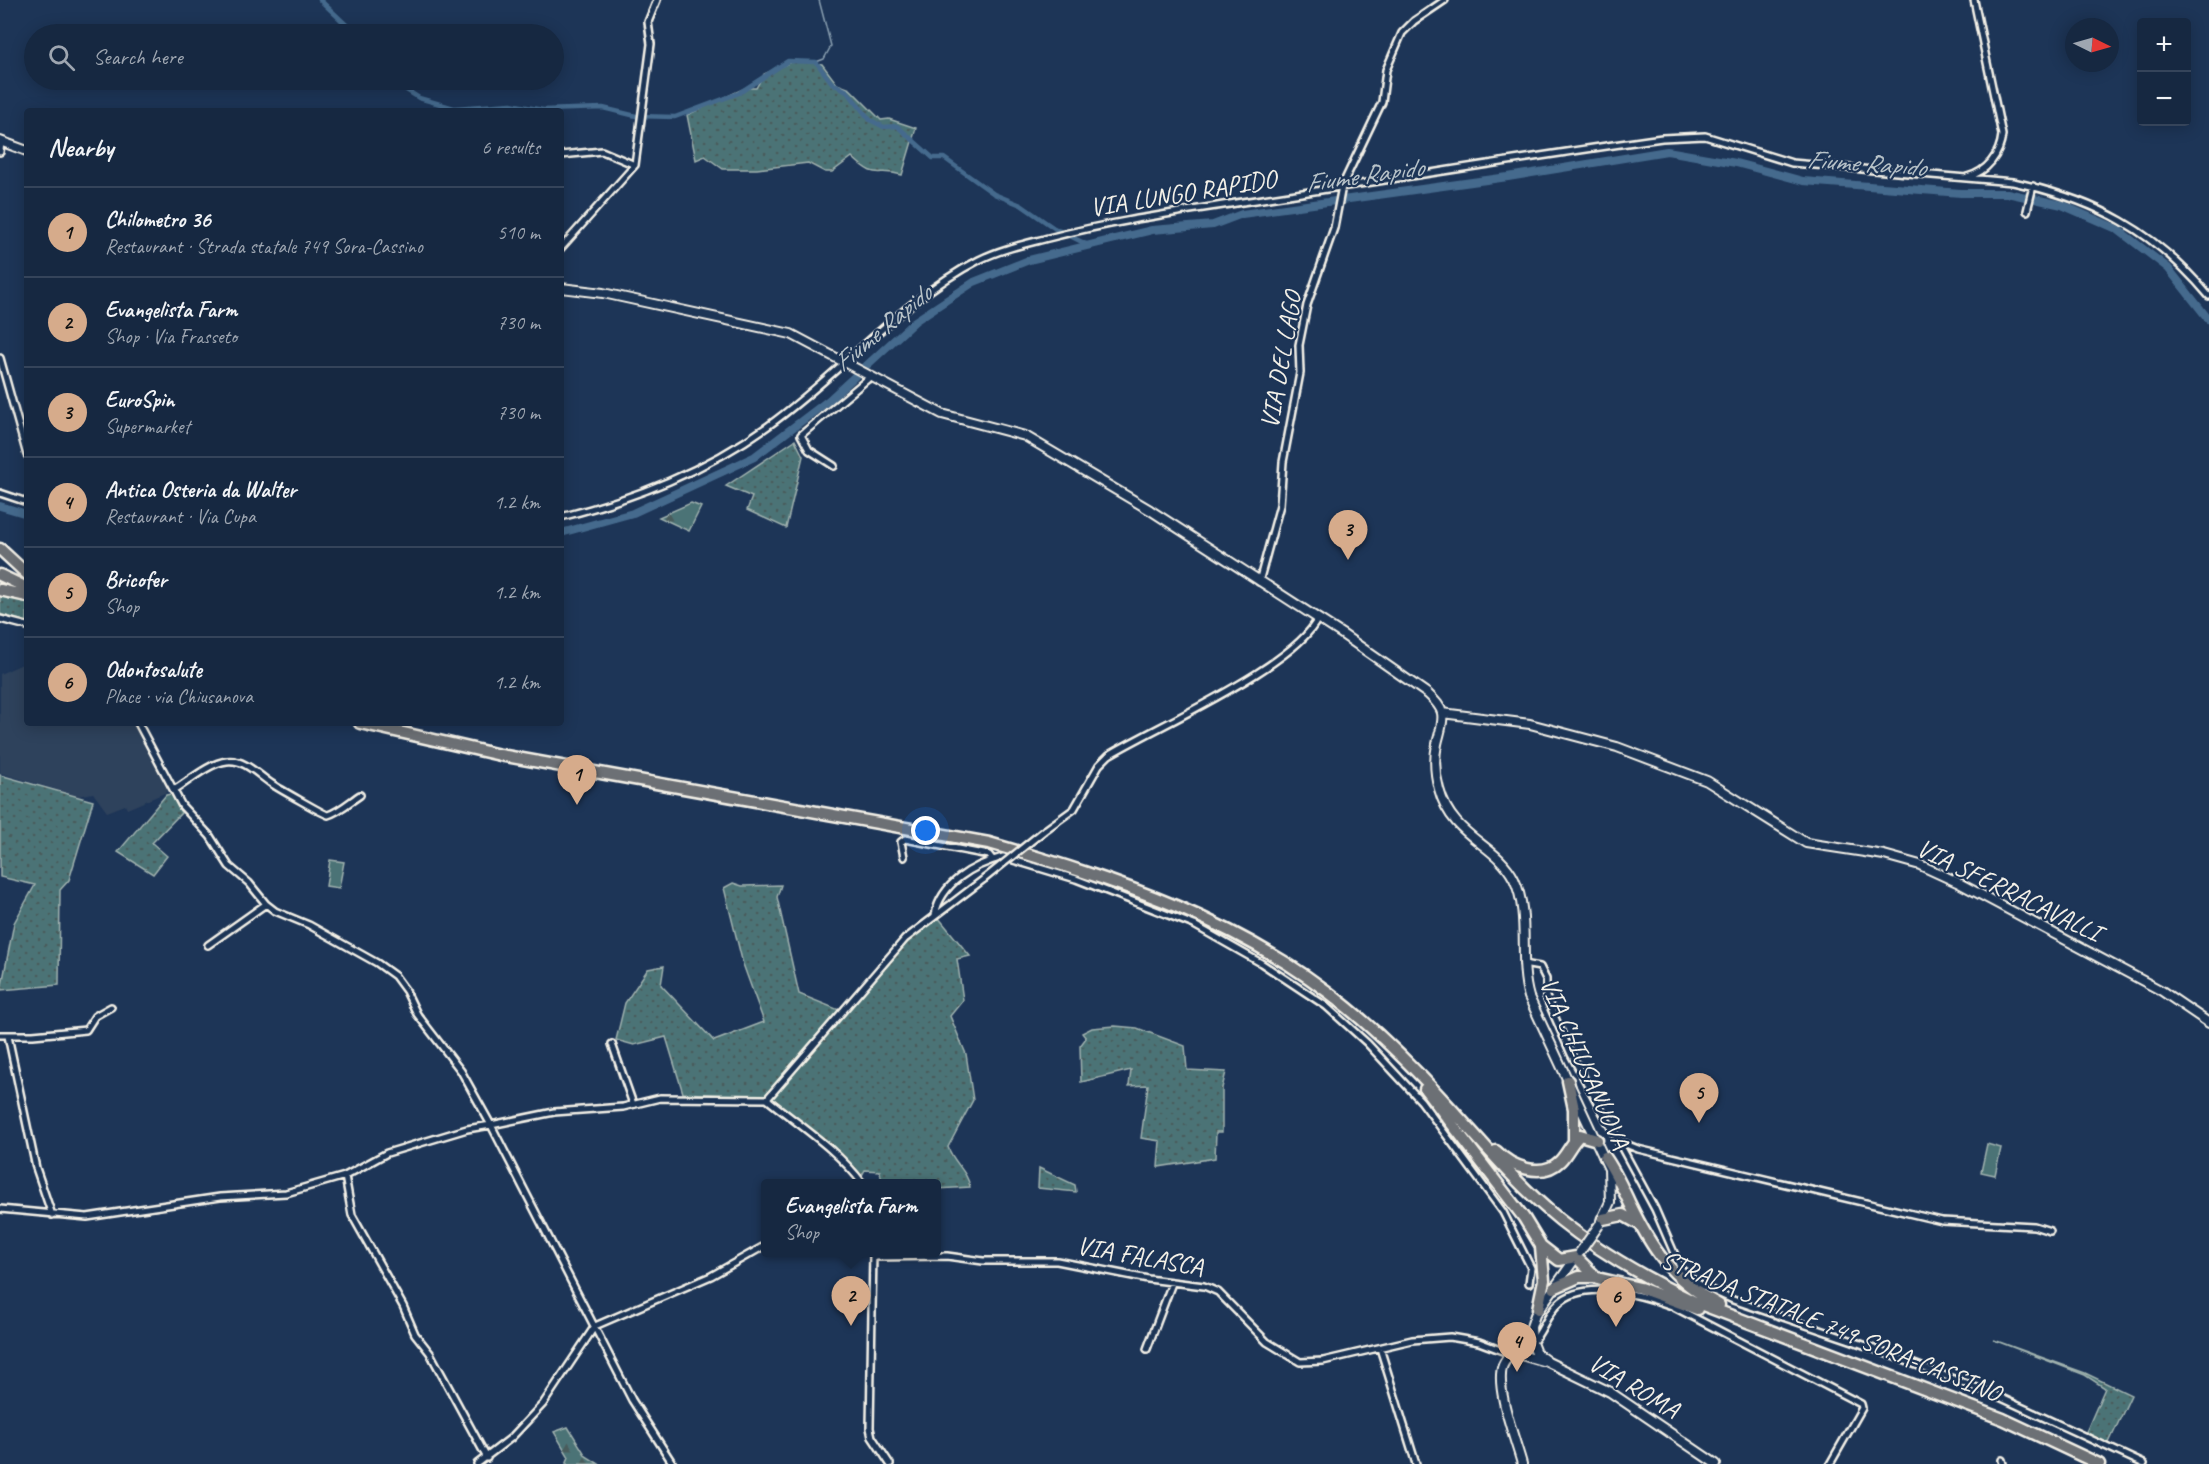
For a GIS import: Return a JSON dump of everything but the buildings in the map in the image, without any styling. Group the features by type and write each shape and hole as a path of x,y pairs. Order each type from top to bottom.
{"highway":[{"path":"0,549 24,571"},
{"path":"2,576 24,587"},
{"path":"0,590 24,595"},
{"name":"STRADA STATALE 749 SORA-CASSINO","path":"373,726 500,755 950,835 1062,865 1166,900 1241,935 1318,984 1379,1036 1424,1079 1525,1188 1560,1220 1603,1252 1650,1280 1695,1302 2003,1419 2099,1464"},
{"path":"1379,1036 1428,1093 1505,1192 1541,1246 1559,1260 1578,1255 1597,1278"},
{"path":"1424,1079 1439,1091 1502,1158 1519,1166 1536,1171 1549,1168 1558,1163 1580,1135 1597,1140"},
{"path":"1569,1081 1574,1108 1574,1141"},
{"path":"1605,1157 1639,1224 1661,1260 1691,1288 1730,1311 1793,1340"},
{"path":"1601,1222 1623,1215 1639,1224"},
{"path":"1538,1309 1544,1280 1541,1246"},
{"path":"1554,1288 1580,1276 1597,1278 1640,1288 1747,1328 1793,1340"}],"main road":[{"path":"1,141 24,150"},
{"path":"564,288 603,294 791,334 942,414 1025,435 1149,510 1318,618 1428,694 1442,713"},
{"name":"VIA CHIUSANUOVA","path":"1442,713 1435,760 1436,779 1444,804 1457,825 1506,867 1513,877 1521,915 1522,964 1529,997 1605,1157 1612,1192 1601,1222 1538,1309 1531,1327"},
{"name":"VIA SFERRACAVALLI","path":"1442,713 1530,724 1617,747 1707,781 1806,843 1884,855 1920,866 1957,882 2152,986 2209,1023"},
{"path":"1513,1354 1526,1350 1532,1343 1531,1327"},
{"path":"1522,1464 1501,1386 1501,1370 1525,1342 1531,1327"},
{"name":"VIA ROMA","path":"1532,1343 1536,1353 1548,1362 1610,1392 1716,1464"},
{"path":"1513,1354 1548,1362"}],"street":[{"path":"564,245 635,165 651,44 648,22 657,0"},
{"name":"VIA DEL LAGO","path":"1259,582 1280,505 1283,462 1300,374 1300,335 1307,305 1334,228 1341,190 1382,102 1386,70 1402,33 1414,21 1445,0"},
{"path":"1964,178 1972,176 1989,164 2001,145 1998,115 1974,0"},
{"name":"VIA LUNGO RAPIDO","path":"564,516 599,507 689,475 769,425 941,281 982,259 1075,230 1166,213 1341,190 1689,135 1705,136 1792,163 2032,186 2082,200 2142,233 2171,255 2209,296"},
{"path":"0,152 1,141"},
{"path":"564,155 602,151 635,165"},
{"path":"2027,210 2032,186"},
{"path":"0,358 24,444"},
{"path":"834,466 809,450 801,435 867,376"},
{"path":"0,493 24,501"},
{"path":"767,1099 905,939 1074,809 1100,765 1109,755 1256,676 1311,631 1318,618"},
{"path":"0,619 24,625"},
{"path":"140,726 187,813 210,836 229,866 249,883 266,904 384,967 401,983 417,1014 461,1071 632,1400 673,1464"},
{"path":"174,790 223,762 233,761 252,768 272,784 294,795 322,814 329,814 360,795"},
{"path":"904,857 901,842 905,838 989,855 993,860"},
{"path":"935,915 937,904 956,879 1003,857 1076,879 1194,925 1247,955 1326,1006 1367,1043 1421,1101 1503,1212 1532,1268 1529,1283"},
{"path":"208,945 266,904"},
{"path":"1522,964 1540,967 1546,979 1546,997 1571,1054 1655,1209 1681,1269 1698,1284 1733,1300 1853,1341 1993,1394 2144,1464"},
{"path":"0,1035 86,1030 95,1016 111,1007"},
{"path":"8,1035 36,1168 52,1215"},
{"path":"612,1044 633,1104"},
{"path":"0,1209 87,1217 201,1199 286,1193 345,1176 387,1154 467,1129 554,1112 623,1107 660,1098 767,1099 811,1134 858,1179"},
{"path":"1618,1141 1638,1149 1942,1221 2034,1226 2050,1231"},
{"path":"345,1176 352,1215 404,1306 415,1334 430,1353 487,1458"},
{"path":"477,1464 487,1458 543,1404 595,1326 711,1276 761,1247"},
{"name":"VIA FALASCA","path":"941,1256 983,1261 1057,1261 1172,1283 1204,1286 1218,1292 1267,1342 1300,1362 1323,1361 1412,1340 1450,1337 1479,1342 1513,1354"},
{"path":"873,1257 870,1428 872,1437 890,1464"},
{"path":"1148,1349 1172,1283"},
{"path":"1532,1343 1552,1309 1560,1301 1581,1292 1640,1295 1672,1306 1721,1329 1861,1404 1862,1408 1830,1464"},
{"path":"1380,1348 1416,1464"}],"shaded area":[{"path":"24,663 24,726 137,726 168,784 167,792 127,809 125,805 107,812 93,793 78,796 0,773 0,674"}],"green space":[{"path":"793,61 822,64 837,84 850,89 881,120 889,119 916,128 902,175 872,172 852,157 832,172 825,172 808,163 757,169 723,169 705,156 696,160 687,115 745,88 756,88 764,74"},
{"path":"795,440 803,456 786,528 747,510 752,497 726,486"},
{"path":"691,503 701,507 689,531 659,517"},
{"path":"0,592 24,598 24,621 0,614"},
{"path":"0,775 93,801 69,880 60,890 59,985 1,990 14,923 35,885 0,877"},
{"path":"171,794 181,813 152,843 167,856 153,874 118,852 166,795"},
{"path":"330,860 344,862 339,888 326,886"},
{"path":"733,883 742,886 781,885 777,897 799,994 839,1010 766,1097 683,1093 666,1037 634,1045 616,1040 625,1003 648,969 664,966 661,985 714,1041 764,1022 743,964 724,888"},
{"path":"938,917 970,956 957,959 963,1000 950,1016 966,1054 973,1100 948,1147 970,1187 941,1189 941,1179 881,1179 880,1171 865,1170 861,1177 772,1100 772,1095 904,945"},
{"path":"1115,1026 1137,1028 1185,1046 1187,1070 1226,1072 1222,1088 1222,1132 1216,1132 1215,1158 1158,1167 1160,1141 1141,1138 1148,1085 1129,1086 1131,1070 1081,1082 1080,1046 1086,1038 1082,1033 1092,1028"},
{"path":"1987,1144 2001,1148 1995,1175 1981,1172"},
{"path":"1039,1168 1075,1185 1076,1192 1038,1188"},
{"path":"1994,1340 2085,1373 2131,1395 2108,1445 2086,1432 2105,1388 2085,1375"},
{"path":"568,1427 586,1456 599,1464 566,1464 569,1457 554,1432"}],"waterway":[{"path":"320,0 345,24"},
{"path":"816,62 824,59 831,46 819,0"},
{"path":"564,109 603,108 636,116 675,117 739,93 788,61 816,62 832,83 847,91 870,120 884,127 897,126 933,158 944,158 994,194 1021,205 1054,228 1090,246"},
{"path":"407,90 419,98 454,108"},
{"path":"454,108 511,104 532,108"},
{"name":"Fiume Rapido","path":"564,532 633,513 754,457 829,400 915,321 974,282 1029,260 1152,230 1213,225 1242,214 1508,177 1667,151 1736,163 1803,181 1961,193 2007,193 2062,205 2117,229 2168,268 2209,320"},
{"name":"Fiume Rapido","path":"0,506 24,513"}],"place":[{"name":"EuroSpin","path":"1348,560"},
{"name":"Chilometro 36","path":"577,805"},
{"name":"Bricofer","path":"1699,1123"},
{"name":"Evangelista Farm","path":"851,1326"},
{"name":"Odontosalute","path":"1616,1327"},
{"name":"Antica Osteria da Walter","path":"1517,1372"}]}
